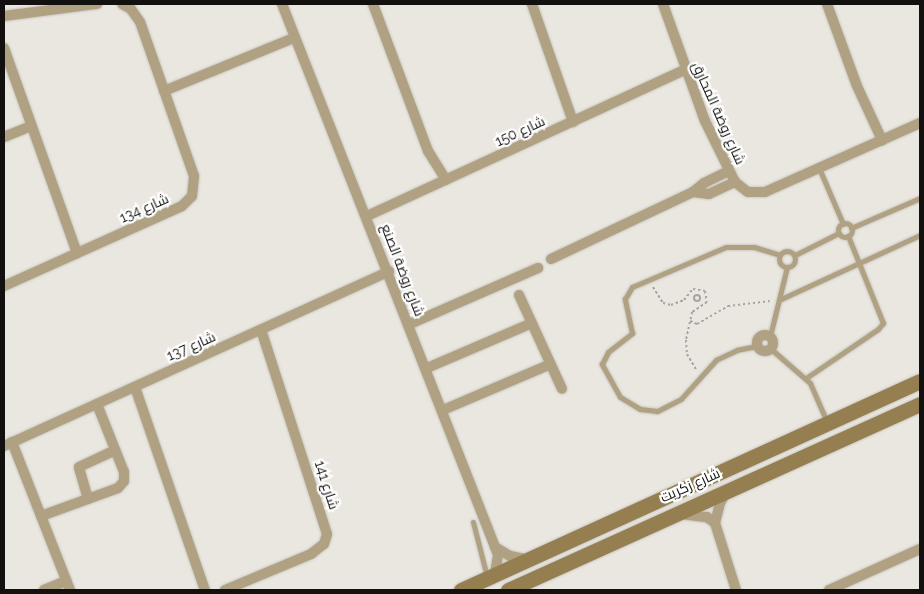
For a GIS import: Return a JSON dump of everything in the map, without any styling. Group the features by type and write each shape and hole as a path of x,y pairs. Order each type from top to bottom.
{"street":[{"path":"4,16 98,4"},
{"name":"شارع روضة الصنع","path":"282,4 294,38 368,216 498,555 491,576"},
{"path":"373,4 428,151 446,180"},
{"path":"532,4 573,122"},
{"name":"شارع روضة المحارق","path":"663,4 684,70 735,182 748,192 760,193 920,123"},
{"path":"827,4 854,79 882,140"},
{"name":"شارع 134","path":"4,286 182,206 192,196 194,176 140,22 129,6"},
{"path":"164,91 294,38"},
{"path":"4,48 7,68 31,126 77,253"},
{"name":"شارع 150","path":"368,216 684,70"},
{"path":"4,137 31,126"},
{"path":"551,259 693,192 704,183 730,170"},
{"path":"693,192 709,194 735,182"},
{"path":"410,324 538,268"},
{"name":"شارع 137","path":"8,444 389,271"},
{"path":"519,295 562,389"},
{"path":"427,368 532,323"},
{"name":"شارع 141","path":"225,590 316,551 324,544 327,534 261,330"},
{"path":"770,336 774,342 771,349 762,351 757,346 760,337 770,336"},
{"path":"443,410 551,364"},
{"name":"شارع زكريت","path":"460,590 920,381"},
{"path":"135,387 205,590"},
{"path":"41,516 122,485 125,477 97,404"},
{"name":"شارع زكريت","path":"508,590 681,514 920,404"},
{"path":"8,444 41,516 68,585 44,590"},
{"path":"88,499 80,467 115,450"},
{"path":"726,493 720,503 715,523 736,590"},
{"path":"681,514 700,515 715,523"},
{"path":"495,547 510,556 526,559"},
{"path":"829,590 920,549"}],"lane":[{"path":"819,168 843,224 851,228"},
{"path":"806,378 881,326 882,315 848,236 851,228 920,198"},
{"path":"795,255 839,233 843,224"},
{"path":"839,233 848,236"},
{"path":"781,299 920,235"},
{"path":"757,346 722,356 700,376 681,399 657,411 632,406 612,386 603,369 602,359 631,336 633,326 626,294 632,287 726,247 754,246 780,254 790,251 795,255"},
{"path":"780,254 781,265 787,267 793,265 795,255"},
{"path":"770,336 781,299 787,267"},
{"path":"771,349 806,378 827,423"},
{"path":"473,522 491,576"}],"path":[{"path":"648,280 667,305 684,300 697,288"},
{"path":"697,288 696,295 700,297 690,321 686,350 700,376"},
{"path":"697,288 705,291 708,298 705,305 697,308"},
{"path":"690,321 697,324 728,306 749,306 781,299"}]}
